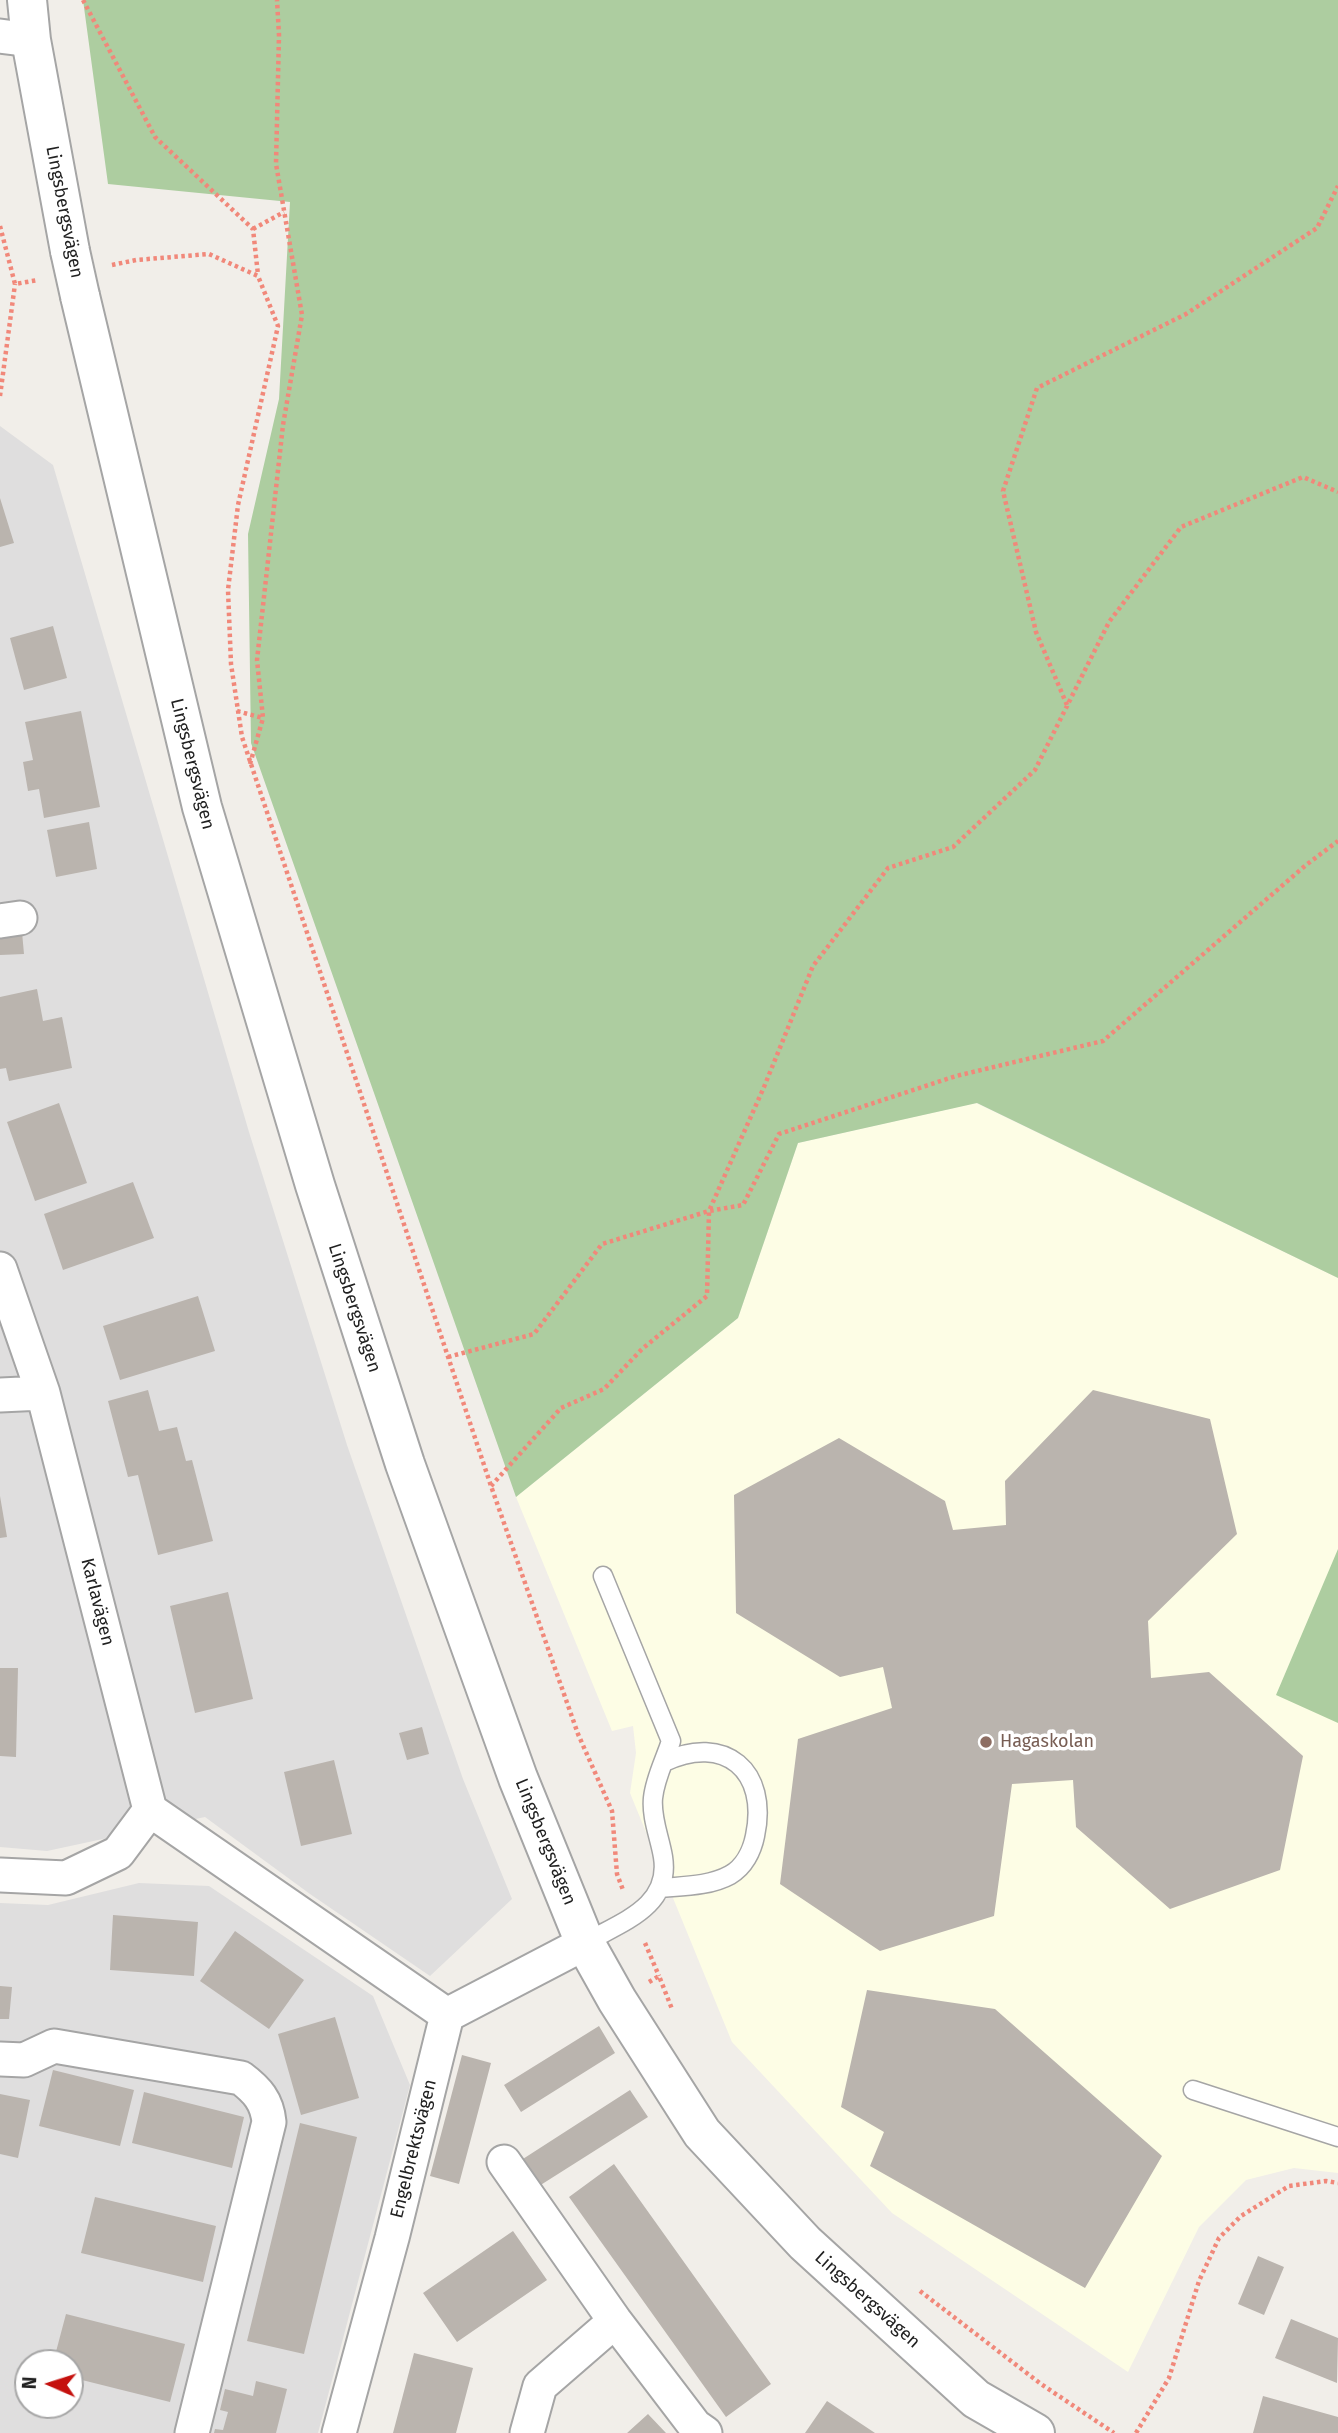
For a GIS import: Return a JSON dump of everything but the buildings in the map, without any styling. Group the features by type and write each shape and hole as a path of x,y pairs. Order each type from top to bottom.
{"street":[{"name":"Lingsbergsvägen","path":"27,0 16,38 70,251 202,807 314,1185 405,1464 518,1778 586,1942 617,2000 702,2133 805,2243 976,2399 1035,2433"},
{"name":"Karlavägen","path":"0,1269 43,1393 150,1810"},
{"path":"0,1395 43,1393"},
{"path":"0,1875 66,1878 118,1853 150,1810 447,2014 586,1942"},
{"name":"Engelbrektsvägen","path":"340,2433 392,2238 447,2014"},
{"path":"0,2059 24,2060 54,2046 240,2078 260,2094 269,2122 192,2433"},
{"path":"504,2162 615,2321 695,2426 705,2433"},
{"path":"527,2433 540,2386 615,2321"}],"lane":[{"path":"586,1942 644,1909 662,1888 664,1860 653,1799 657,1778 671,1741 603,1576"},
{"path":"662,1888 704,1883 732,1874 742,1866 749,1855 758,1814 758,1795 754,1784 748,1774 730,1758 698,1752 676,1756 664,1762"},
{"path":"1193,2090 1338,2137"}],"path":[{"path":"83,0 155,137 253,229 258,276 278,326 238,505 228,590 231,664 237,711 250,765 491,1486 578,1734 612,1811 617,1874 674,2013"},
{"path":"250,765 263,718 257,660 283,425 302,315 276,164 279,35 277,0"},
{"path":"1067,705 1036,632 1003,491 1037,388 1186,314 1317,228 1338,186"},
{"path":"253,229 284,212"},
{"path":"0,226 15,284 0,396"},
{"path":"110,265 209,254 258,276"},
{"path":"15,284 42,279"},
{"path":"491,1486 561,1408 604,1389 642,1349 707,1296 709,1211 764,1087 813,966 888,868 953,847 1035,770 1109,622 1181,527 1303,477 1338,492"},
{"path":"237,711 263,718"},
{"path":"448,1357 534,1334 602,1244 709,1211 743,1205 779,1134 957,1076 1103,1041 1306,865 1338,841"},
{"path":"617,2000 659,1976"},
{"path":"1136,2433 1168,2378 1199,2281 1219,2238 1241,2216 1289,2186 1326,2181 1338,2183"},
{"path":"920,2291 1041,2384 1114,2433"}],"shaded area":[{"path":"0,426 53,465 249,1132 347,1445 463,1779 512,1899 430,1976 310,1894 205,1817 47,1851 0,1847"},
{"name":"Hagaskolan","path":"976,1103 1338,1278 1338,2173 1294,2168 1246,2180 1199,2227 1128,2372 892,2213 732,2042 630,1793 636,1753 633,1726 612,1731 516,1497 738,1318 798,1143"},
{"path":"139,1883 209,1886 373,1996 410,2085 318,2433 0,2433 0,1903 48,1905"}],"green space":[{"path":"83,0 1338,0 1338,1278 977,1103 798,1143 738,1318 516,1497 251,743 248,534 279,399 290,202 108,184"},
{"path":"1338,1549 1338,1723 1276,1695"}],"place":[{"name":"Hagaskolan","path":"986,1742"}]}
